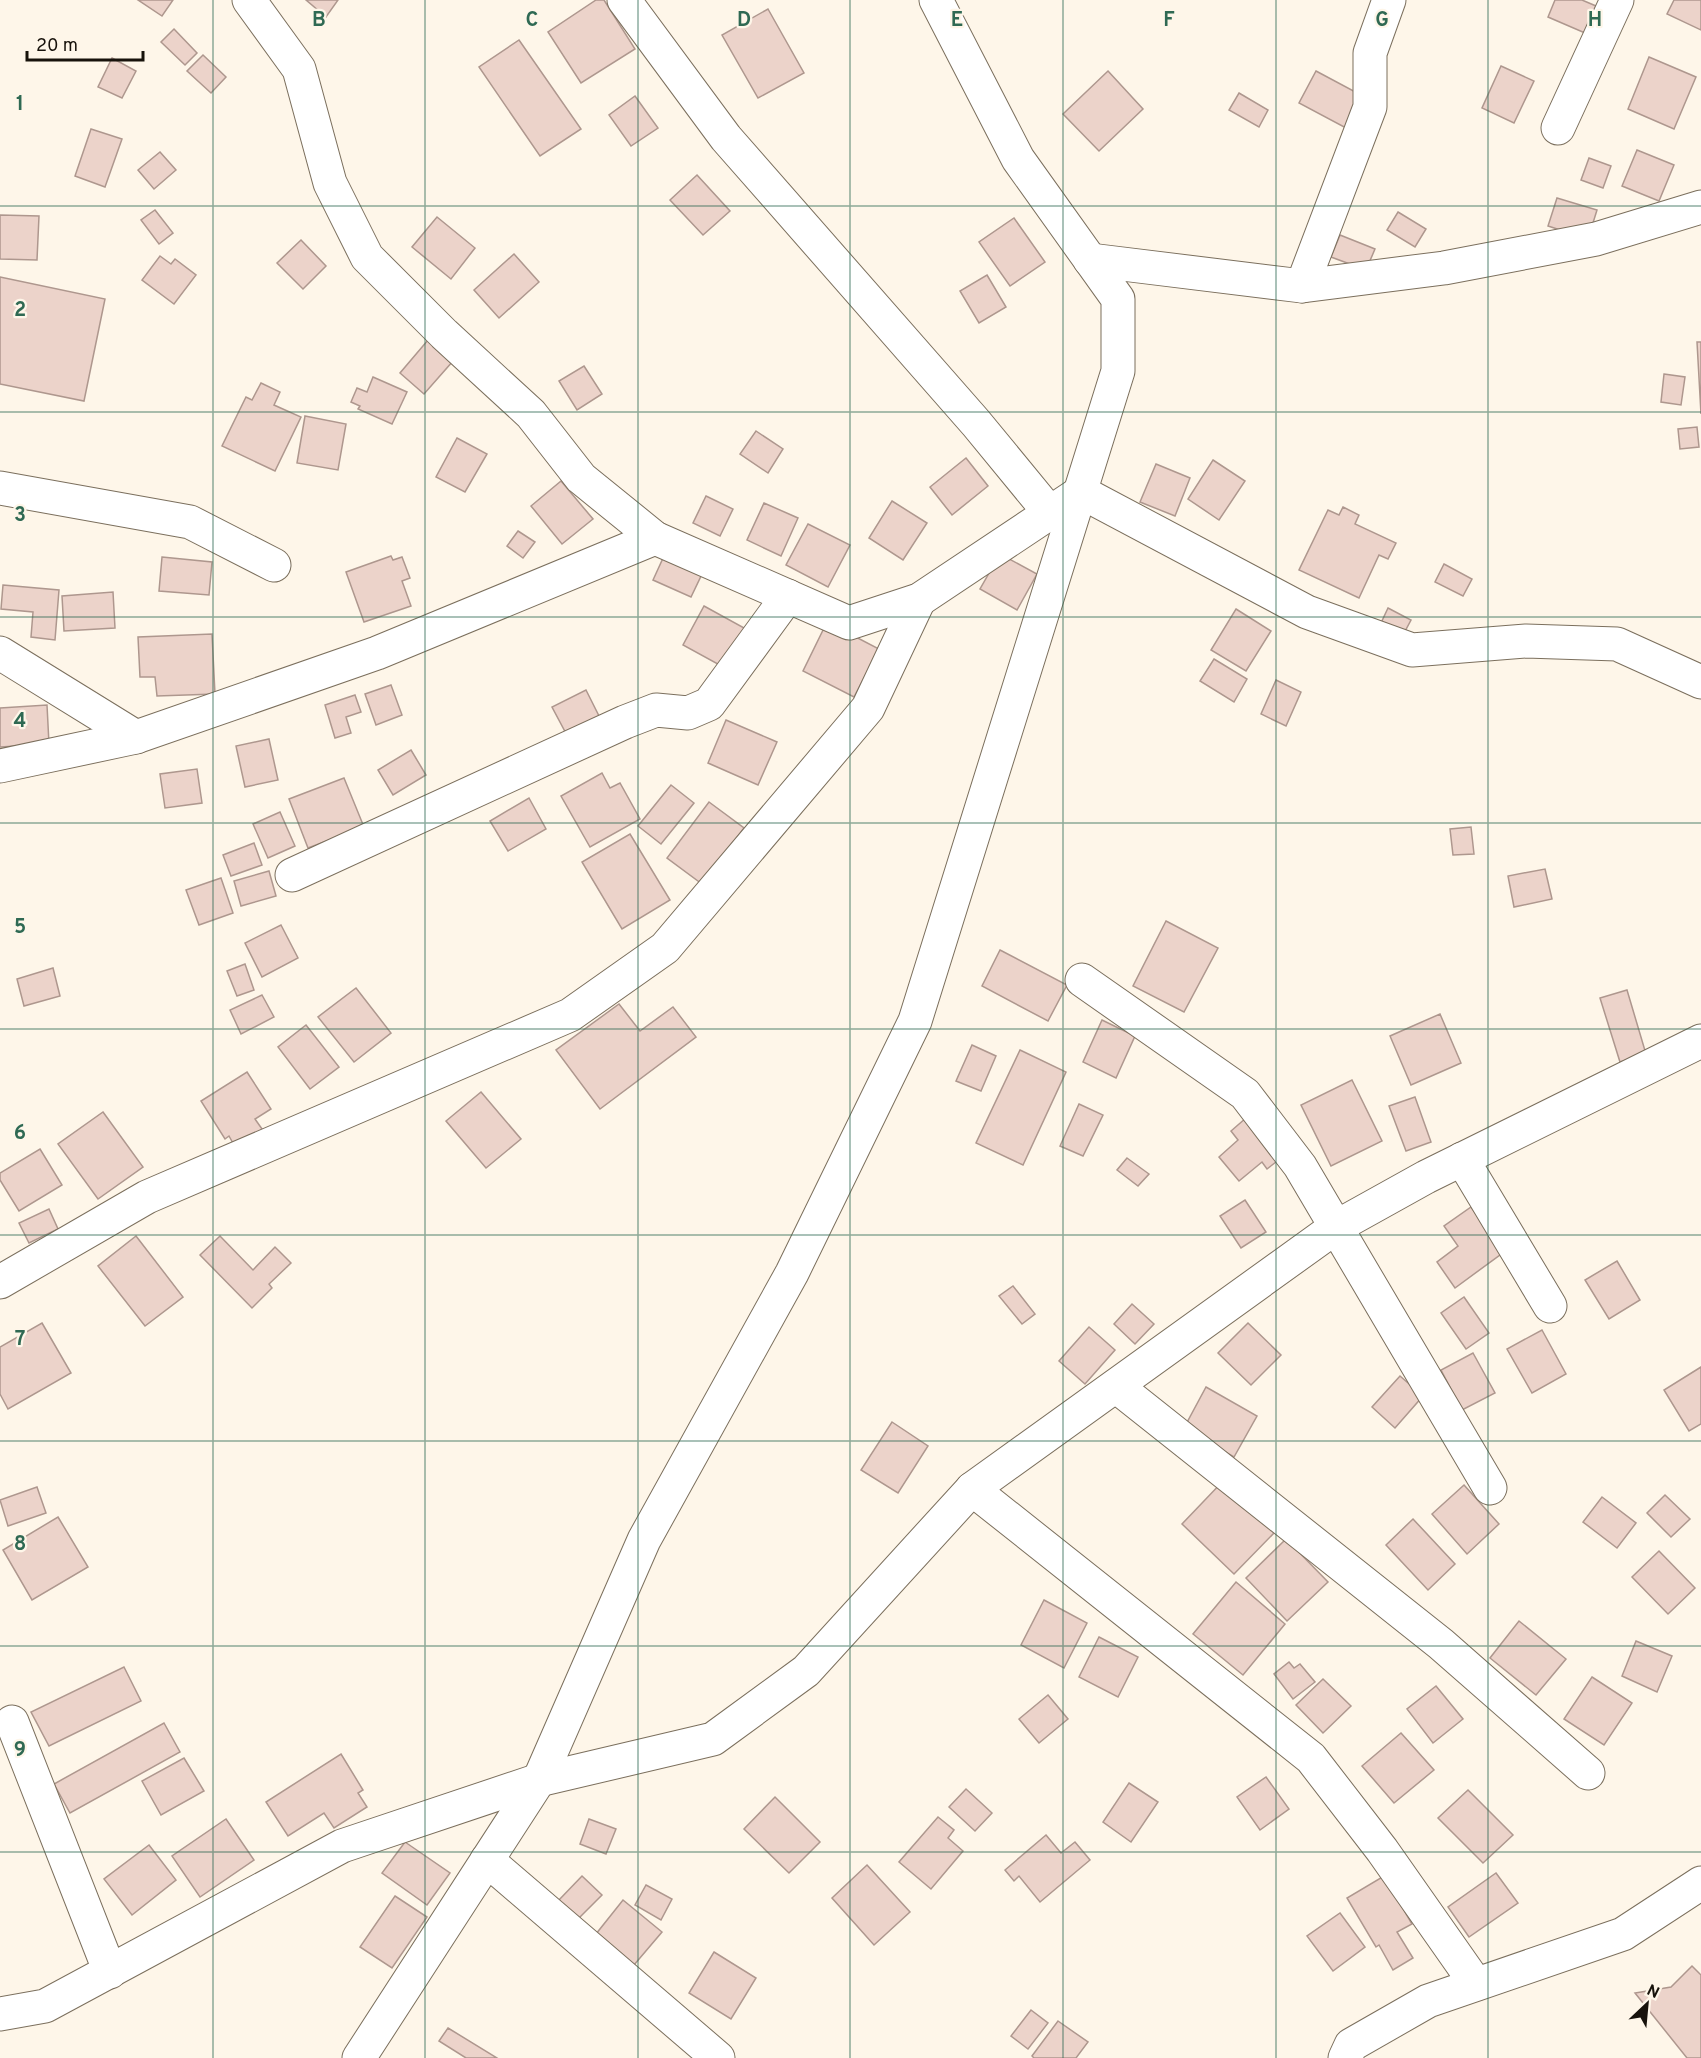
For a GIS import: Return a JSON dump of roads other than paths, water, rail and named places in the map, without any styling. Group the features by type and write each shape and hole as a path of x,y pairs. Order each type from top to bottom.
{"street":[{"path":"249,0 299,69 330,183 367,257 444,334 531,414 581,478 655,538 849,623 919,600 1081,492"},
{"path":"624,0 726,138 976,423 1050,513"},
{"path":"359,2058 540,1780 644,1540 792,1273 915,1021 1118,371 1118,299 1018,159 936,0"},
{"path":"1302,286 1370,106 1370,53 1389,0"},
{"path":"1558,128 1617,0"},
{"path":"1090,260 1302,286 1444,268 1596,240 1701,207"},
{"path":"0,488 190,522 274,565"},
{"path":"1081,492 1307,612 1412,650 1526,641 1617,644 1701,682"},
{"path":"0,766 136,737 377,653 655,538"},
{"path":"292,875 625,722 656,710 688,713 709,704 788,596"},
{"path":"0,1282 147,1197 570,1015 665,948 868,708 919,600"},
{"path":"0,653 136,737"},
{"path":"1082,980 1245,1094 1300,1166 1490,1488"},
{"path":"0,2014 45,2006 342,1846 540,1780 713,1739 806,1671 972,1489 1336,1227 1426,1177 1701,1041"},
{"path":"1462,1159 1550,1306"},
{"path":"1116,1386 1441,1644 1588,1773"},
{"path":"972,1489 1311,1758 1382,1850 1476,1984"},
{"path":"12,1722 110,1972"},
{"path":"488,1860 718,2058"},
{"path":"1345,2058 1351,2045 1428,2001 1623,1934 1701,1883"}]}
